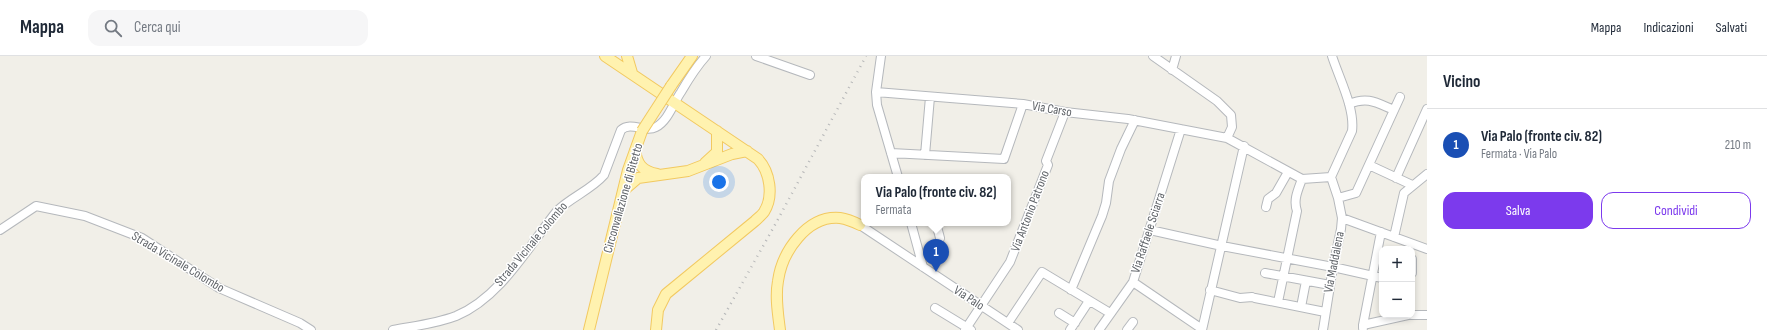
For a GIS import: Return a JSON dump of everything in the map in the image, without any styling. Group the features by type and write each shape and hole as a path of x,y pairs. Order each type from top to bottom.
{"main road":[{"path":"605,56 747,151 764,165 768,173 768,198 764,212 666,294 658,310 656,330"},
{"path":"627,56 632,73"},
{"name":"Circonvallazione di Bitetto","path":"589,330 622,193 635,149 642,132 692,56"},
{"path":"717,131 717,152"},
{"path":"701,166 717,152 735,143"},
{"path":"732,154 735,143"},
{"path":"635,149 636,160 640,166 644,170 659,174"},
{"path":"622,193 638,178 688,171 732,154 747,151"},
{"name":"Via Palo","path":"780,330 777,294 778,279 789,249 806,229 817,222 828,218 840,218 860,225"}],"street":[{"path":"674,102 706,56"},
{"path":"756,56 810,75"},
{"path":"881,56 876,92 877,105 897,174"},
{"path":"1153,56 1218,101 1231,114 1232,126 1227,138"},
{"path":"1172,70 1176,56"},
{"path":"1278,302 1297,211 1295,199 1302,179 1331,177 1352,131 1353,123 1349,104 1332,56"},
{"path":"876,92 1023,104"},
{"path":"925,154 930,97"},
{"path":"1338,198 1356,193 1400,97"},
{"path":"1349,104 1359,99 1368,99 1394,110"},
{"name":"Strada Vicinale Colombo","path":"393,330 415,325 428,325 456,316 477,305 506,276 557,211 565,203 604,175 621,130 624,127 630,126 650,129 658,127 674,102"},
{"name":"Via Carso","path":"891,153 1004,159 1023,104 1065,112 1135,120 1227,138 1302,179"},
{"path":"1396,178 1427,109"},
{"name":"Via Antonio Patrono","path":"967,329 1010,262 1020,240 1048,165 1046,162 1065,112"},
{"path":"1071,290 1102,216 1106,203 1109,181 1121,149 1135,120"},
{"name":"Via Raffaele Sciarra","path":"1099,330 1133,282 1181,129"},
{"path":"1133,282 1202,329 1244,146"},
{"path":"1369,165 1396,178 1427,185"},
{"path":"1266,207 1268,199 1276,192 1288,172"},
{"path":"1394,237 1404,193 1415,182 1427,174"},
{"name":"Via Maddalena","path":"1324,330 1324,312 1342,218 1338,198 1331,177"},
{"name":"Strada Vicinale Colombo","path":"0,230 36,206 85,216 142,238 219,288 293,320 311,330"},
{"path":"1342,218 1427,249"},
{"name":"Via Palo","path":"862,226 1018,330"},
{"path":"912,226 923,267"},
{"path":"937,226 940,238"},
{"path":"1150,230 1379,277"},
{"path":"1381,232 1363,327 1397,318"},
{"path":"1403,240 1406,246"},
{"path":"1008,323 1042,272 1110,314"},
{"path":"1265,273 1330,285"},
{"path":"1301,307 1306,281"},
{"path":"1210,290 1240,298 1253,297 1324,312"},
{"path":"1070,330 1089,300"},
{"path":"936,308 967,329"},
{"path":"1059,313 1075,323"},
{"path":"1415,315 1427,315"},
{"path":"1127,330 1133,322"}],"railway":[{"path":"716,330 776,223 866,56"}],"place":[{"name":"Via Palo (fronte civ. 82)","path":"936,272"}]}
